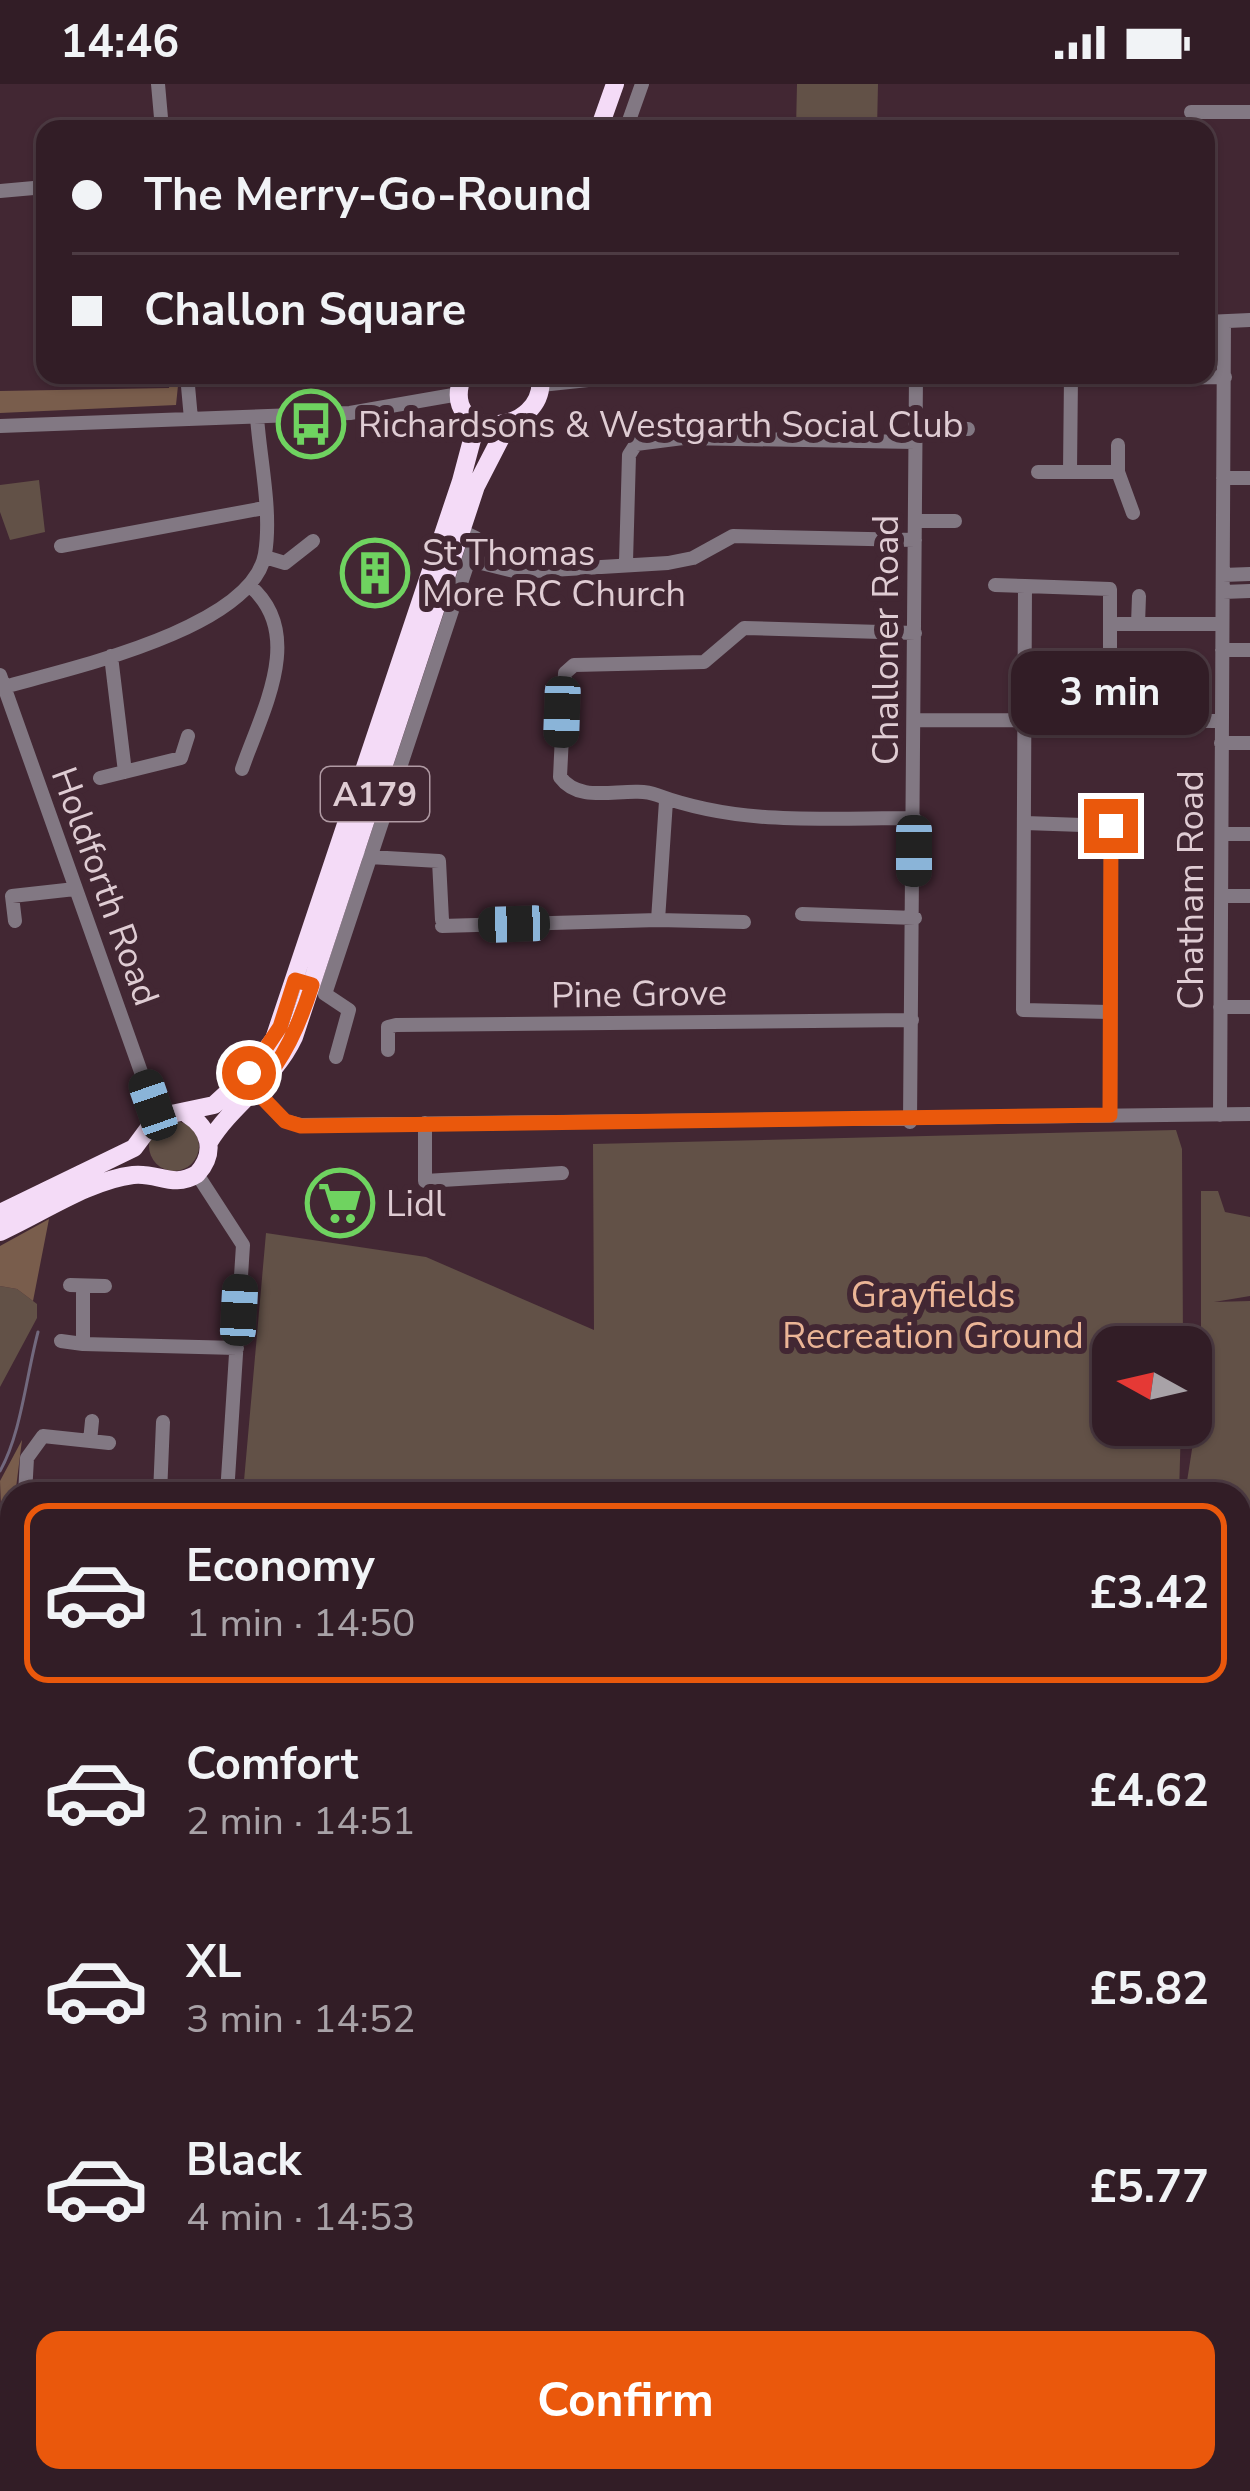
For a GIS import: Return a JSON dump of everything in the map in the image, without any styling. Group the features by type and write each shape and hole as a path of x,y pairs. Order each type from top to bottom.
{"highway":[{"path":"602,120 615,84"},
{"name":"A179","path":"209,1142 287,1050 312,983 338,878 454,528 484,461 507,426 535,403 540,384"},
{"path":"461,385 471,419 479,426 507,426"},
{"name":"A179","path":"454,528 471,419"},
{"name":"A179","path":"187,1114 214,1105 266,1052 312,983"},
{"path":"0,1214 140,1142 157,1117 187,1114 206,1130 209,1142 197,1174 180,1182 153,1175 118,1178 0,1232"},
{"path":"140,1142 153,1175"}],"street":[{"path":"158,84 161,120"},
{"path":"629,120 642,84"},
{"path":"1191,112 1250,112"},
{"path":"0,191 36,188"},
{"path":"1215,322 1250,320"},
{"name":"Chatham Road","path":"1220,1114 1224,322"},
{"path":"1215,377 1225,377"},
{"path":"188,384 191,419"},
{"name":"Challoner Road","path":"910,1122 916,384"},
{"path":"1070,384 1070,472"},
{"path":"0,426 403,407 461,385"},
{"path":"2,681 111,656 190,627 250,586 265,556 257,417"},
{"path":"626,562 629,455 636,444 683,438 915,435 968,429"},
{"path":"1118,446 1118,472 1133,513"},
{"path":"1038,472 1118,472"},
{"path":"1223,478 1250,478"},
{"path":"61,546 264,508"},
{"path":"915,521 956,521"},
{"path":"336,1057 349,1010 312,983 368,857 476,538 454,528"},
{"path":"469,560 518,572 693,558 733,536 915,540"},
{"path":"265,556 286,563 313,541"},
{"path":"1223,575 1250,574"},
{"path":"995,585 1110,589 1110,722"},
{"path":"242,769 280,661 269,603 250,586"},
{"path":"1025,586 1023,1010 1109,1012"},
{"path":"1222,592 1250,591"},
{"path":"1138,596 1138,624"},
{"path":"1118,624 1222,624"},
{"path":"914,818 723,817 687,802 666,801 657,794 578,792 560,778 565,674 574,665 704,662 744,628 915,633"},
{"path":"1222,650 1250,650"},
{"path":"111,656 125,772"},
{"name":"Holdforth Road","path":"2,681 157,1117"},
{"path":"914,720 1221,721"},
{"path":"100,778 181,758 188,736"},
{"path":"1221,743 1250,743"},
{"path":"658,920 666,801"},
{"path":"1025,823 1111,826 1110,1115"},
{"path":"1222,834 1250,834"},
{"path":"368,857 439,856 442,923 745,922"},
{"path":"15,921 12,896 75,889"},
{"path":"1221,896 1250,896"},
{"path":"802,914 915,918"},
{"path":"1220,1007 1250,1007"},
{"name":"Pine Grove","path":"388,1050 388,1028 396,1025 912,1020"},
{"path":"256,1091 285,1121 301,1126 910,1122 1250,1114"},
{"path":"425,1123 425,1181 562,1173"},
{"path":"197,1174 243,1245 227,1482"},
{"path":"82,1344 77,1287 105,1286"},
{"path":"61,1341 237,1348"},
{"path":"90,1441 92,1421"},
{"path":"157,1428 159,1482"},
{"path":"26,1482 27,1458 43,1436 109,1443"}],"green space":[{"path":"797,84 878,84 877,120 796,120"},
{"path":"39,480 45,532 10,540 0,512 0,485"},
{"path":"174,1121 192,1128 199,1146 192,1164 174,1171 156,1164 149,1146 156,1128"},
{"name":"Grayfields Recreation Ground","path":"1176,1130 1182,1149 1183,1326 1092,1326 1092,1446 1180,1446 1179,1482 244,1482 266,1233 426,1257 594,1330 593,1144"},
{"path":"1201,1191 1218,1191 1225,1212 1250,1217 1250,1296 1214,1302 1250,1301 1250,1482 1187,1482 1193,1446 1212,1446 1212,1326 1201,1326"},
{"path":"0,1286 17,1289 37,1304 37,1318 0,1387"}],"shaded area":[{"path":"178,384 176,405 0,413 0,391 169,388"},
{"path":"49,1219 33,1301 17,1289 0,1286 0,1246"},
{"path":"22,1440 17,1482 0,1481"}],"waterway":[{"path":"0,1471 18,1423 38,1332"}],"place":[{"name":"Richardsons & Westgarth Social Club","path":"311,424"},
{"name":"St Thomas More RC Church","path":"375,573"},
{"name":"Lidl","path":"340,1203"}],"route":[{"path":"249,1073 280,1027 295,980 312,985 302,1016 276,1068 256,1091 285,1121 301,1126 910,1122 1110,1115 1111,826"}]}
